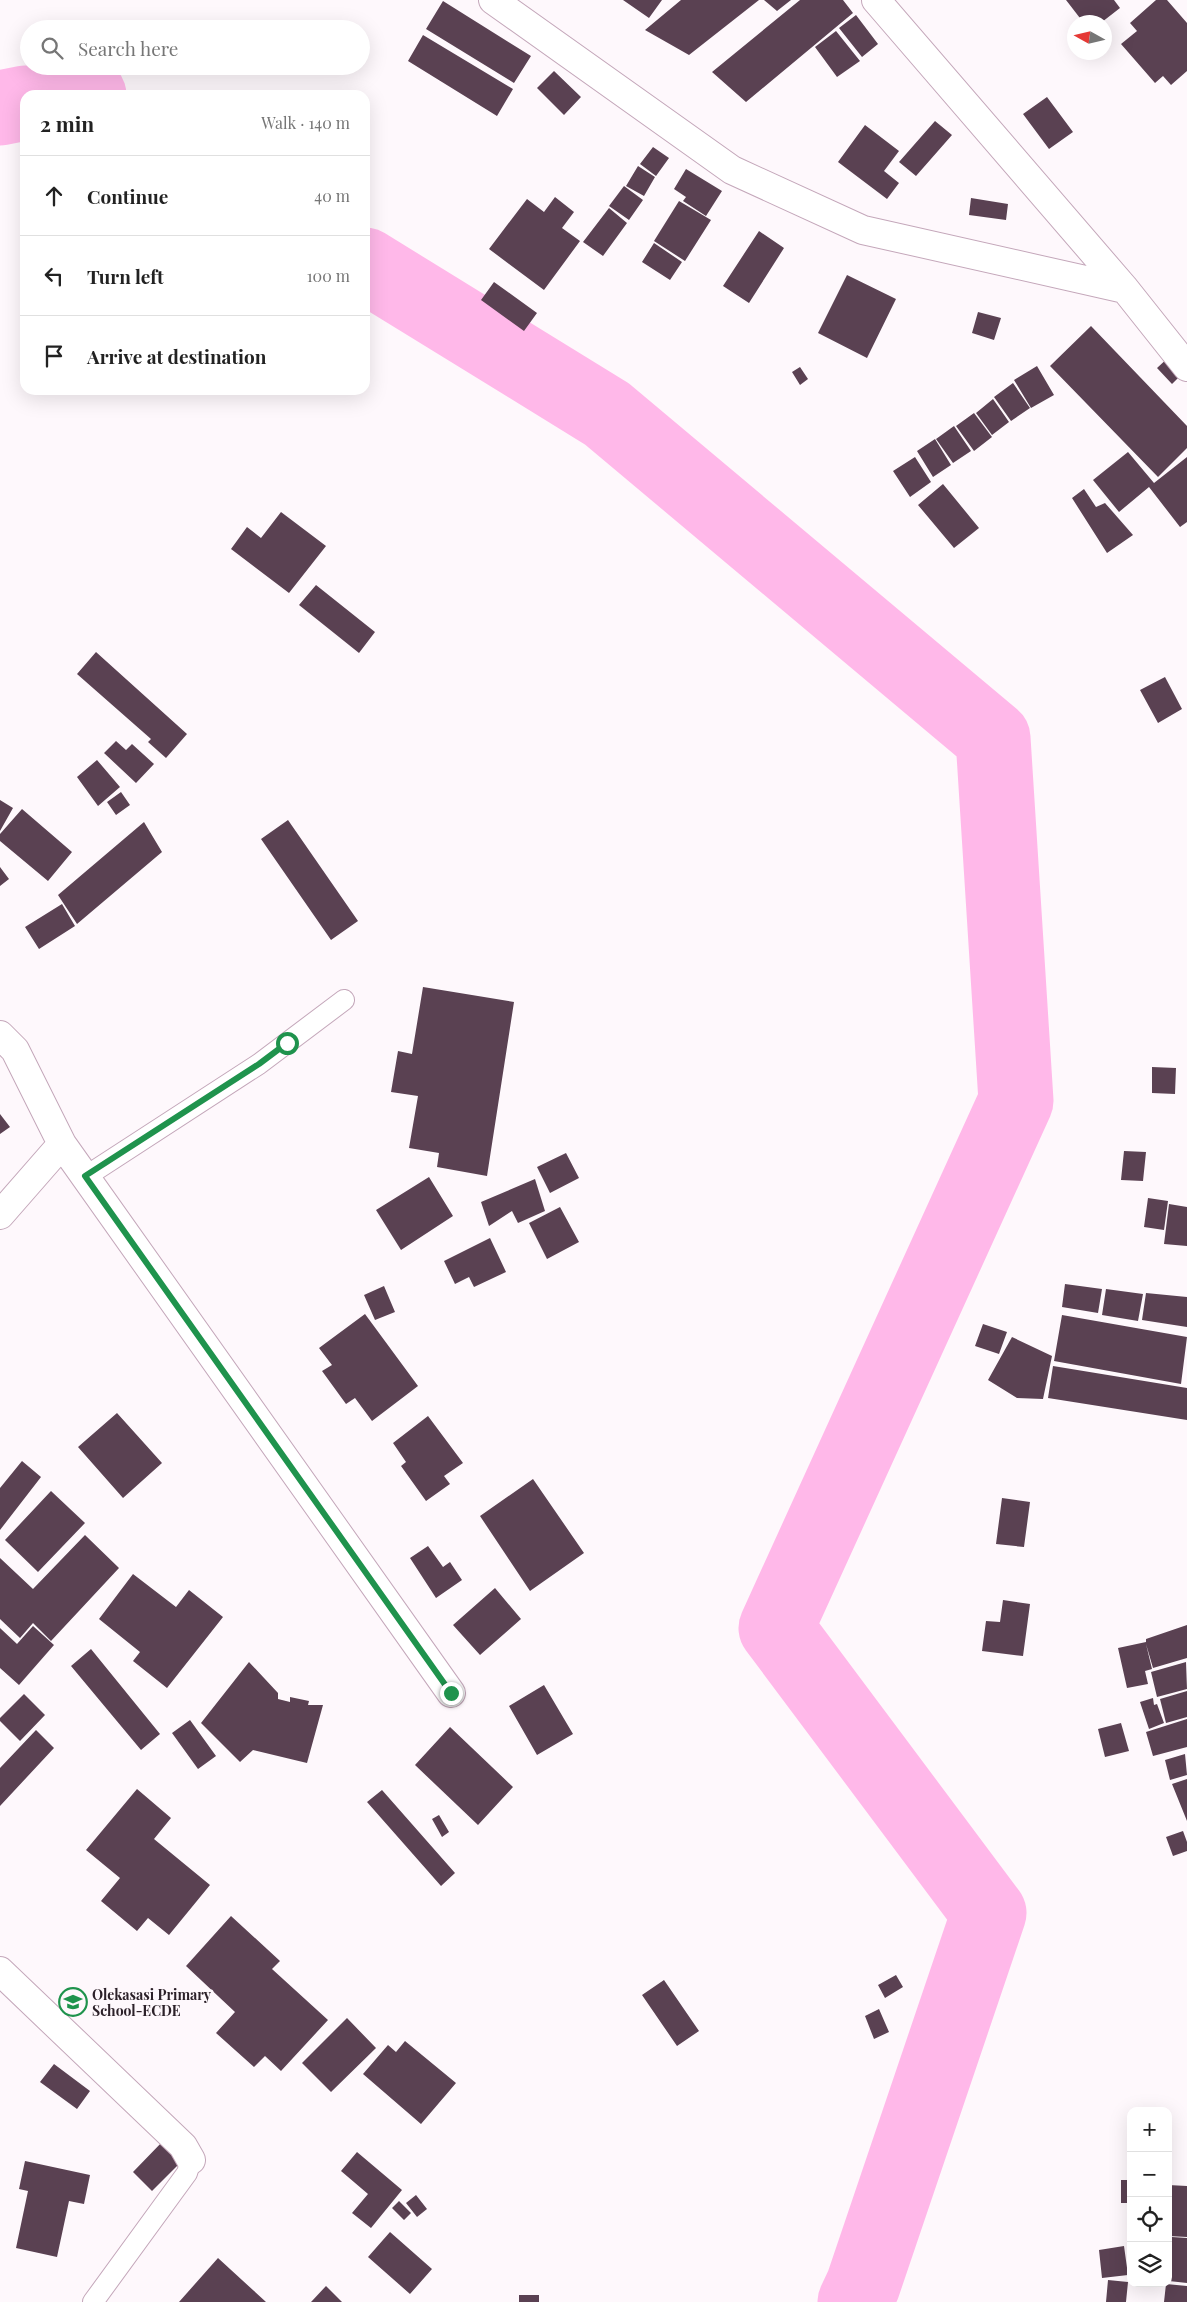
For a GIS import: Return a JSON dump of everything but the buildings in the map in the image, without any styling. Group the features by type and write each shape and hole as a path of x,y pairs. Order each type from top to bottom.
{"street":[{"path":"493,0 732,170 863,230 1125,289"},
{"path":"876,0 1125,289 1187,367"},
{"path":"0,1035 15,1050 62,1144 451,1693"},
{"path":"0,1215 62,1144"},
{"path":"0,1971 183,2146 191,2160"}],"lane":[{"path":"85,1176 259,1064 344,1000"},
{"path":"93,2302 187,2173 191,2160"}],"waterway":[{"path":"0,108 20,104"},
{"path":"370,268 607,414 993,738 1016,1101 776,1628 989,1913 863,2285 855,2302"}],"place":[{"name":"Olekasasi Primary School-ECDE","path":"73,2002"}],"route":[{"path":"287,1043 259,1064 85,1176 451,1693"}]}
